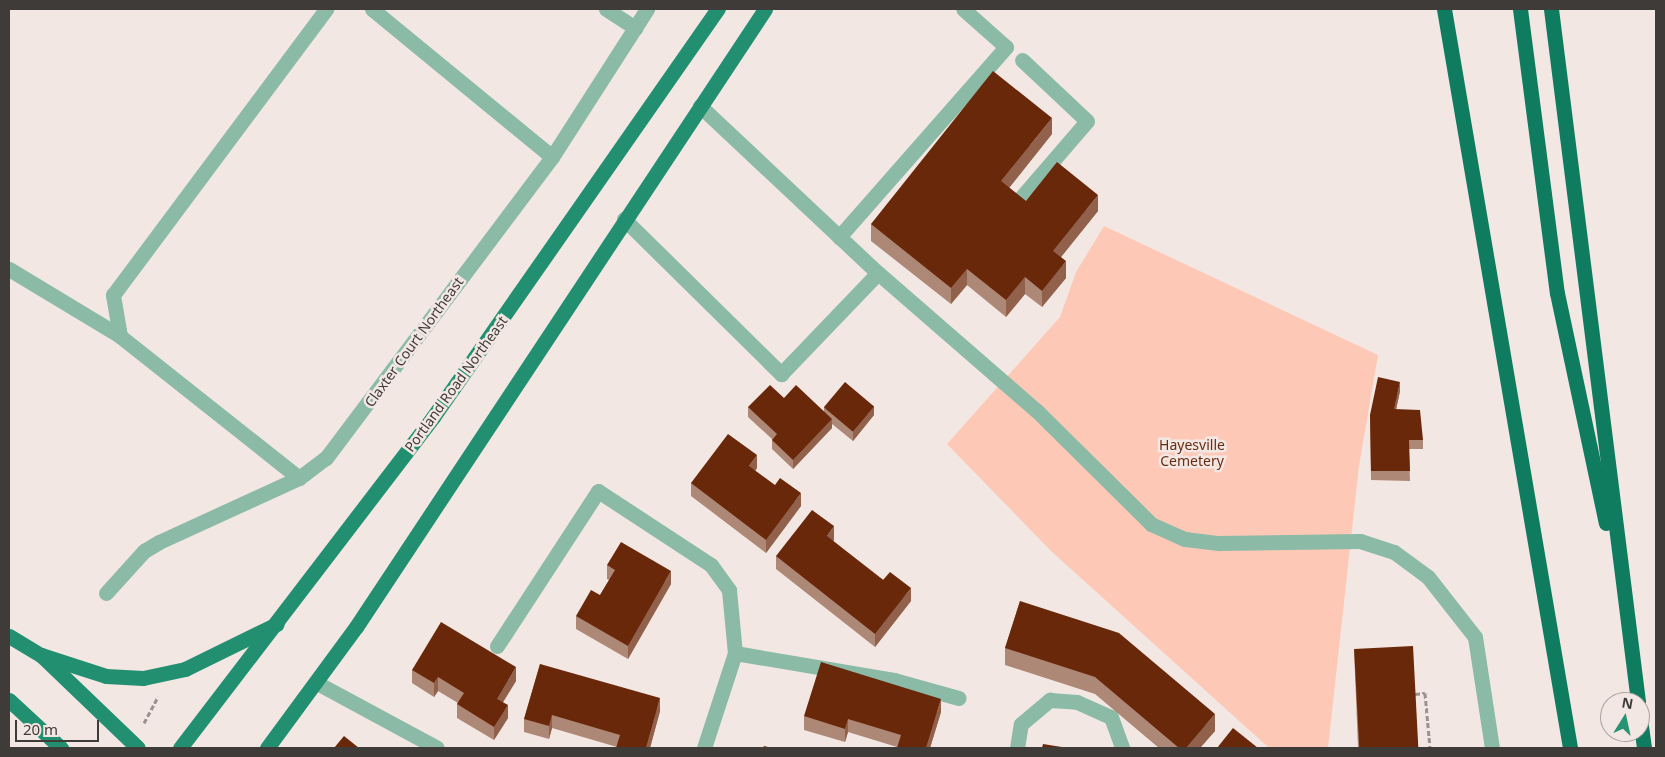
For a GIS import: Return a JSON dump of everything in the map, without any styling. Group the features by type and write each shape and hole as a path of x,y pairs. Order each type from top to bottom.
{"highway":[{"path":"1444,9 1570,748"},
{"path":"1520,9 1557,293 1627,620"},
{"path":"1551,9 1637,692"}],"main road":[{"name":"Portland Road Northeast","path":"180,748 278,624 433,417 718,9"},
{"path":"267,748 317,683 765,9"},
{"path":"9,636 41,655 106,676 142,678 185,669 278,624"},
{"path":"41,655 138,748"},
{"path":"9,700 61,748"}],"street":[{"path":"120,336 113,295 326,9"},
{"path":"372,9 552,157"},
{"path":"606,9 635,28"},
{"name":"Claxter Court Northeast","path":"106,593 144,551 159,542 299,478 342,439 552,157 647,9"},
{"path":"839,237 1006,47 963,9"},
{"path":"1013,207 1087,121 1022,60"},
{"path":"700,106 878,274 1038,411 1150,524 1185,539 1219,543 1360,541 1394,552 1428,577 1474,637 1492,748"},
{"path":"624,219 781,374 878,274"},
{"path":"9,269 120,336 299,478"},
{"path":"497,646 598,491 711,565 729,590 734,652 704,748"},
{"path":"734,652 894,680 959,698"},
{"path":"317,683 437,748"},
{"path":"1017,748 1021,724 1050,700 1077,702 1111,717 1122,748"}],"path":[{"path":"1414,694 1425,693 1430,748"},
{"path":"138,729 152,716 158,695"}],"green space":[{"name":"Hayesville Cemetery","path":"1104,226 1378,355 1359,466 1328,748 1269,748 1051,551 947,444 1060,317 1076,272"}],"building":[{"path":"993,71 1052,118 1001,181 1026,201 1057,162 1098,195 1053,251 1066,261 1042,291 1025,277 1006,300 967,269 951,288 871,224"},
{"path":"1378,377 1400,382 1394,409 1420,410 1423,440 1409,440 1410,471 1371,471 1370,415"},
{"path":"845,382 874,406 853,432 824,407"},
{"path":"770,385 784,398 796,385 832,419 793,460 772,440 777,434 748,407"},
{"path":"728,434 757,455 749,466 775,485 780,478 801,493 766,540 691,483"},
{"path":"812,510 834,526 827,536 883,580 890,572 911,588 875,634 776,556"},
{"path":"621,542 671,571 628,646 576,616 591,590 600,595 615,570 607,565"},
{"path":"1020,601 1119,633 1215,714 1186,748 1179,748 1095,677 1005,648"},
{"path":"441,622 516,667 497,699 508,705 494,727 457,704 464,693 438,677 434,683 412,670"},
{"path":"1413,646 1418,748 1359,748 1354,649"},
{"path":"821,662 941,699 926,748 897,748 901,735 848,719 845,729 804,716"},
{"path":"540,664 660,698 646,748 616,748 620,735 552,715 549,726 524,719"},
{"path":"1233,728 1258,748 1217,748"},
{"path":"344,736 359,748 334,748"},
{"path":"1043,744 1068,748 1042,748"}]}
